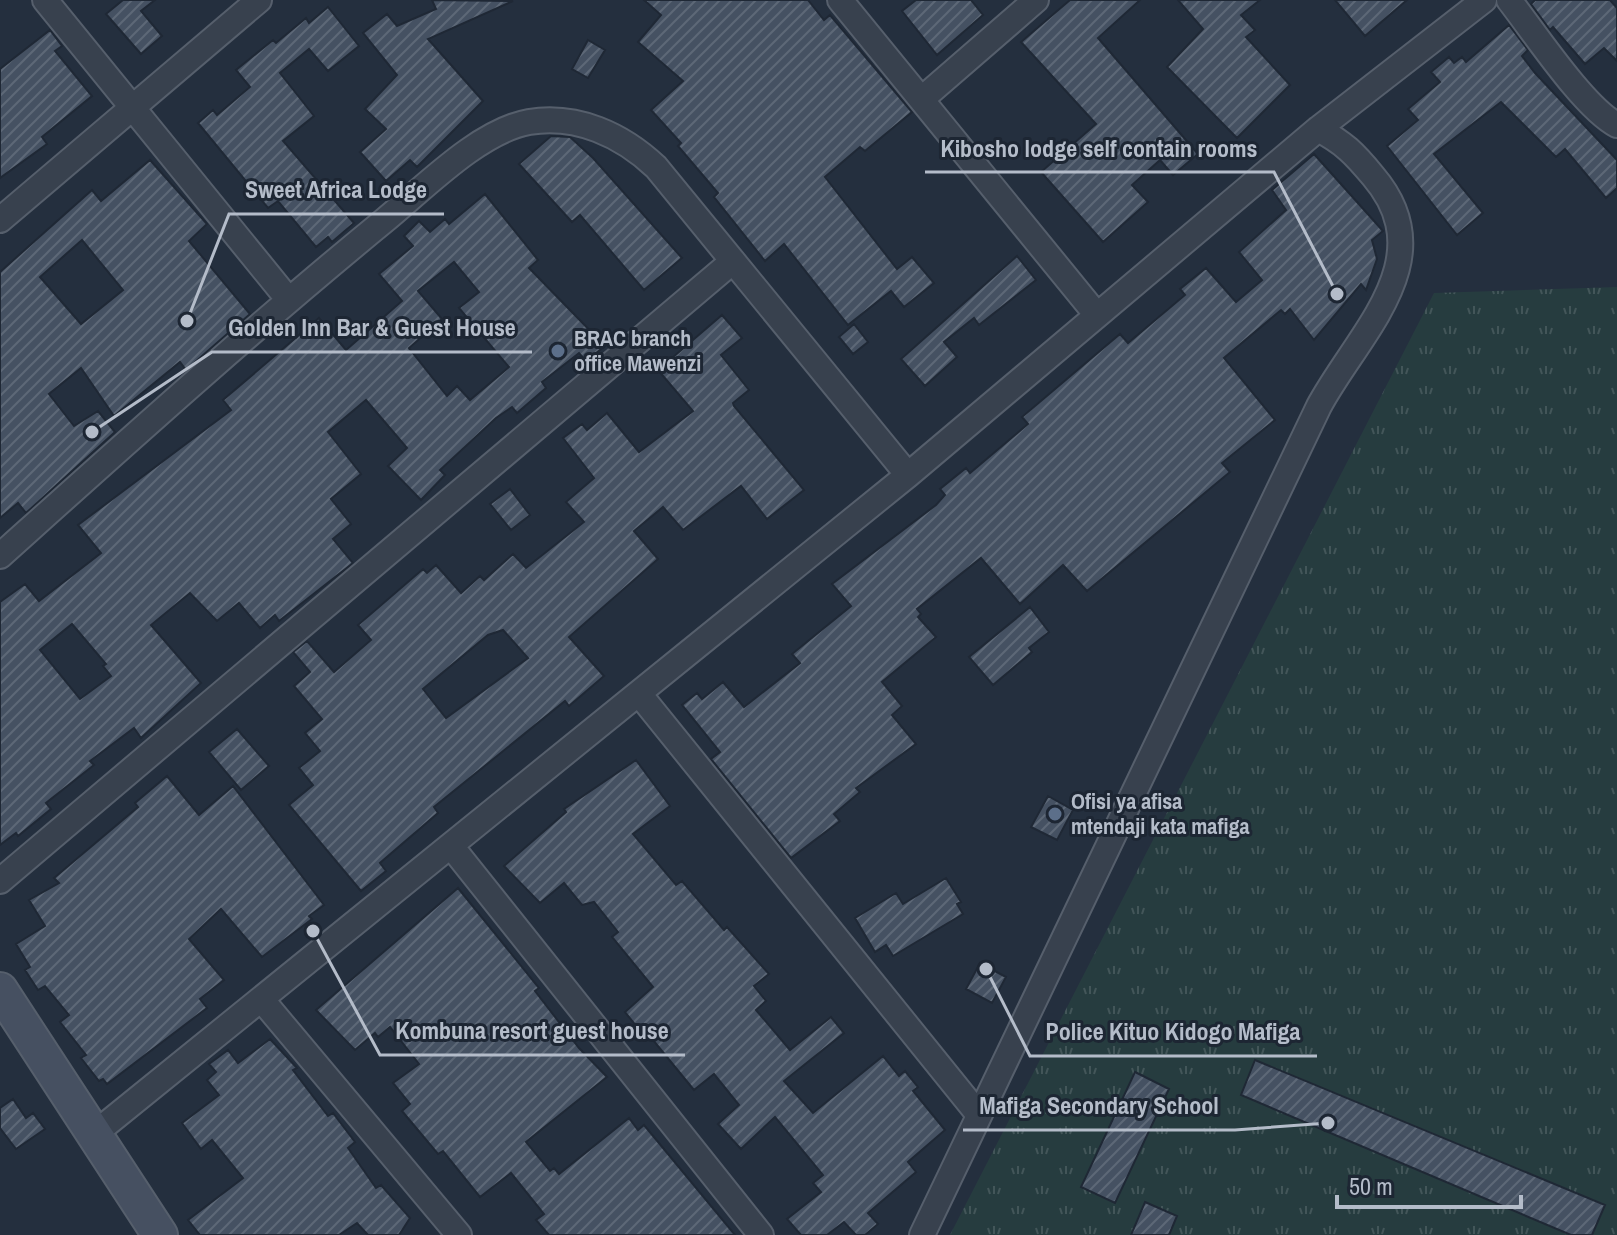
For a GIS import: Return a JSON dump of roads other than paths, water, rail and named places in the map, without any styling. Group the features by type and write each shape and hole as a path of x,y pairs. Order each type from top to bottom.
{"street":[{"path":"45,0 288,299"},
{"path":"0,220 259,0"},
{"path":"840,0 923,98 1096,314"},
{"path":"923,98 1036,0"},
{"path":"93,1135 908,475 1318,129 1484,0"},
{"path":"1509,0 1572,79 1605,117 1617,125"},
{"path":"0,556 288,299 460,159 493,135 528,122 566,121 619,137 635,147 908,475"},
{"path":"922,1235 1319,406 1397,273 1402,259 1402,230 1383,187 1346,143 1318,129"},
{"path":"0,881 733,261"},
{"path":"640,695 979,1115"},
{"path":"451,846 761,1235"},
{"path":"0,990 160,1235"},
{"path":"262,1000 459,1235"}],"place":[{"name":"Kibosho lodge self contain rooms","path":"1337,294"},
{"name":"Sweet Africa Lodge","path":"187,321"},
{"name":"BRAC branch office Mawenzi","path":"558,351"},
{"name":"Golden Inn Bar & Guest House","path":"92,432"},
{"name":"Ofisi ya afisa mtendaji kata mafiga","path":"1055,814"},
{"name":"Kombuna resort guest house","path":"313,931"},
{"name":"Police Kituo Kidogo Mafiga","path":"986,969"},
{"name":"Mafiga Secondary School","path":"1328,1123"}]}
